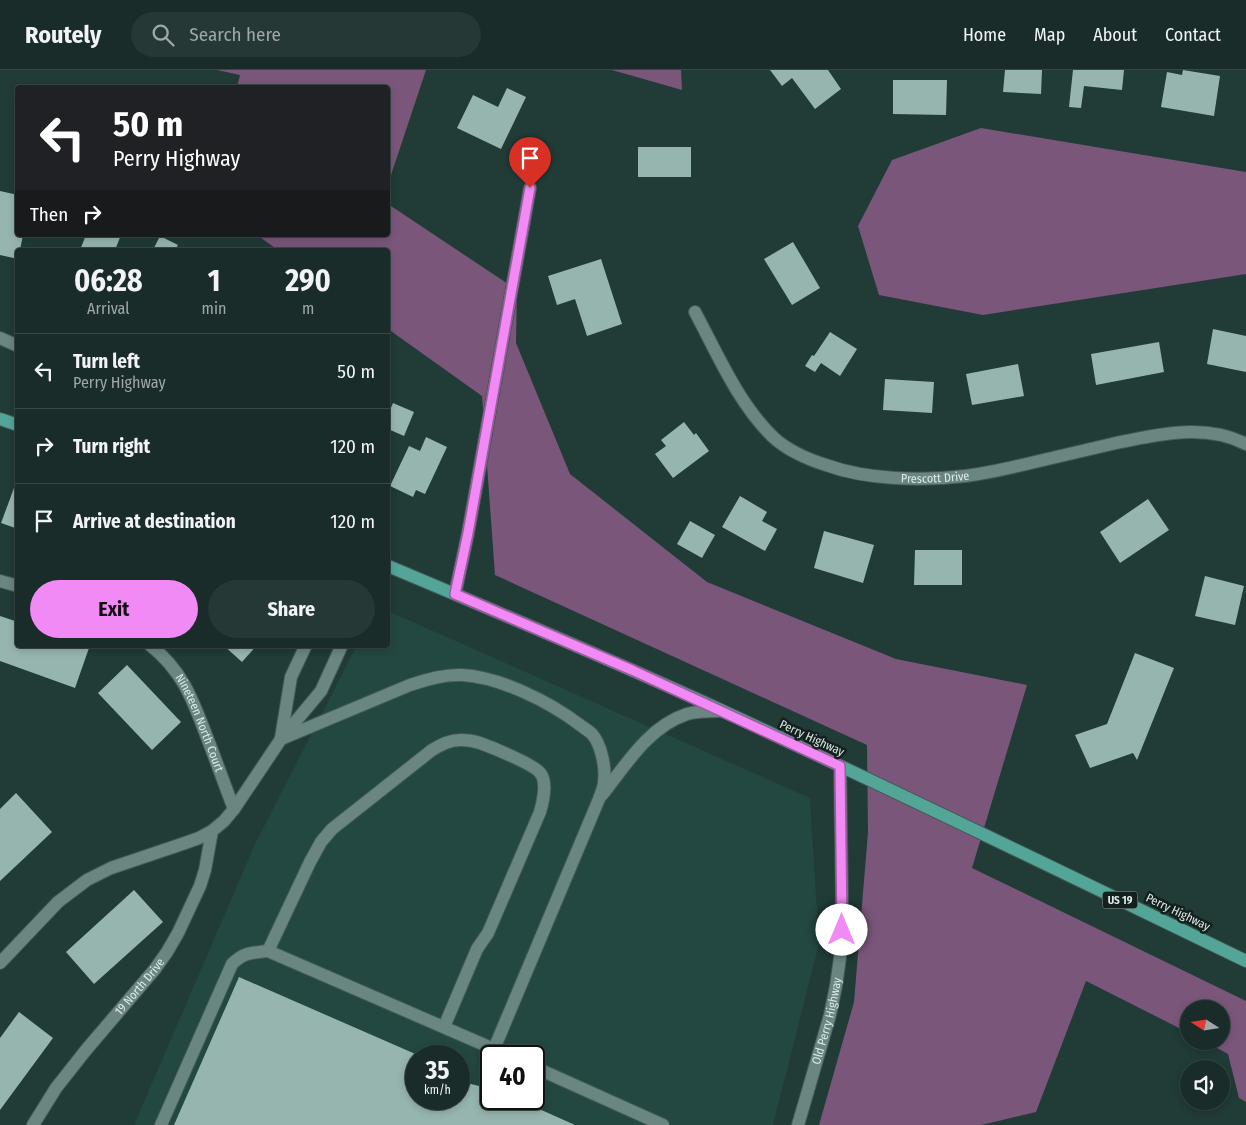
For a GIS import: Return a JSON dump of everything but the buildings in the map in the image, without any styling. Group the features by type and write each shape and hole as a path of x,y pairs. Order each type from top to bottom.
{"main road":[{"path":"0,419 15,424"},
{"name":"Perry Highway","path":"390,567 722,711 1246,961"}],"street":[{"path":"455,594 470,524 530,188"},
{"name":"Prescott Drive","path":"695,312 736,390 754,416 774,438 794,452 842,471 896,478 964,476 1000,470 1147,436 1172,433 1198,432 1219,434 1246,444"},
{"path":"0,338 15,345"},
{"path":"0,581 15,585"},
{"name":"Nineteen North Court","path":"154,648 179,675 190,695 234,809"},
{"path":"281,739 291,677 305,648"},
{"path":"0,963 58,902 87,880 111,868 185,843 212,830 224,821 281,739 321,691 341,648"},
{"path":"281,739 428,678 444,675 479,677 543,700 592,734 600,750 604,770 604,783 496,1045"},
{"path":"599,799 644,742 665,725 676,718 689,714 702,711 722,711"},
{"path":"268,951 310,862 321,842 332,829 432,750 448,742 461,740 478,742 532,766 542,774 544,786 543,800 540,812 488,933 477,949 444,1027"},
{"name":"Old Perry Highway","path":"798,1125 830,1015 840,958 842,900 840,766"},
{"name":"19 North Drive","path":"33,1125 62,1080 155,969 167,952 200,886 205,870 212,830"},
{"path":"162,1125 232,964 239,957 248,953 268,951 485,1045"},
{"path":"545,1072 664,1125"}],"shaded area":[{"path":"217,70 426,70 390,178 390,85 238,85 240,75"},
{"path":"612,70 681,70 682,90"},
{"path":"981,128 1246,172 1246,274 983,315 879,295 858,226 892,160"},
{"path":"390,205 517,290 516,343 570,474 707,582 896,659 1027,685 972,868 1246,1001 1246,1102 1239,1098 1228,1054 1221,1050 1230,1050 1230,1000 1180,1000 1180,1028 1086,981 1036,1112 981,1125 819,1125 854,1002 868,832 867,745 495,575 482,396 390,330 390,248 275,248 260,237 390,237"},
{"path":"390,612 810,798 819,944 773,1125 134,1125 255,844 355,648 390,648"}],"route":[{"path":"530,188 468,533 455,594 632,670 840,766 842,930"}]}
